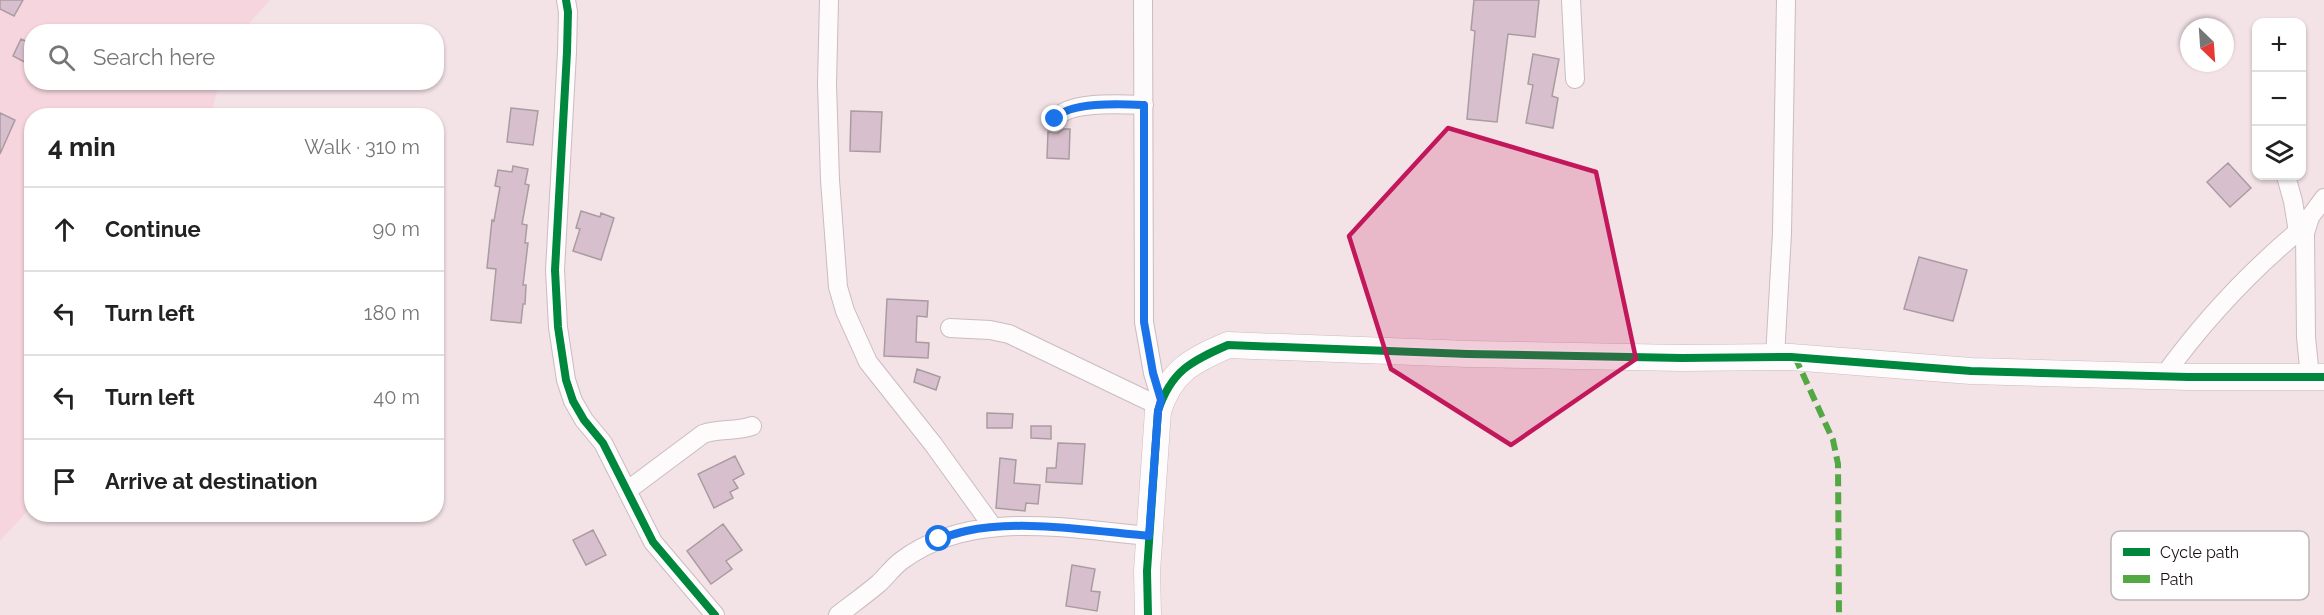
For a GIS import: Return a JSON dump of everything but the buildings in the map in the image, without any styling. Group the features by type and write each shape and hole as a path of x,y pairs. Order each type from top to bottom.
{"street":[{"path":"566,0 568,12 566,64 555,270 558,327 566,380 573,401 584,420 603,443 653,542 715,615"},
{"path":"829,0 827,84 830,180 838,287 845,312 868,363 933,444 993,527"},
{"path":"1143,0 1144,322 1160,403 1147,571 1148,615"},
{"path":"1571,0 1575,79"},
{"path":"1775,357 1782,232 1786,0"},
{"path":"1054,123 1057,115 1064,110 1074,108 1122,104 1144,105"},
{"path":"1160,403 1173,378 1193,361 1228,345 1468,354 1775,357 1901,364 1971,371 2163,377 2317,377 2306,337 2305,233 2287,180"},
{"path":"2163,377 2188,342 2272,253 2303,228 2324,198"},
{"path":"950,328 990,330 1009,334 1160,403"},
{"path":"628,490 703,434 714,430 734,431 752,426"},
{"path":"838,615 879,583 901,561 939,539 965,531 993,527 1037,527 1149,536"}],"highlighted area":[{"path":"1448,128 1596,172 1636,359 1511,445 1391,369 1349,236"}],"shaded area":[{"path":"0,0 270,0 248,24 24,24 24,90 217,90 213,108 24,108 24,515 0,541"}],"marked path":[{"path":"1795,357 1833,440 1838,464 1839,615"}],"cycle path":[{"path":"566,0 567,52 555,270 558,327 566,380 573,401 584,420 603,443 653,542 715,615"},
{"path":"1148,615 1147,571 1158,411 1169,386 1184,369 1203,356 1228,345 1468,354 1682,358 1791,357 1971,371 2188,377 2324,377"}],"route":[{"path":"939,539 965,531 993,527 1079,530 1149,536 1158,411 1161,400 1153,373 1144,322 1144,105 1122,104 1074,108 1064,110 1055,119"}]}
